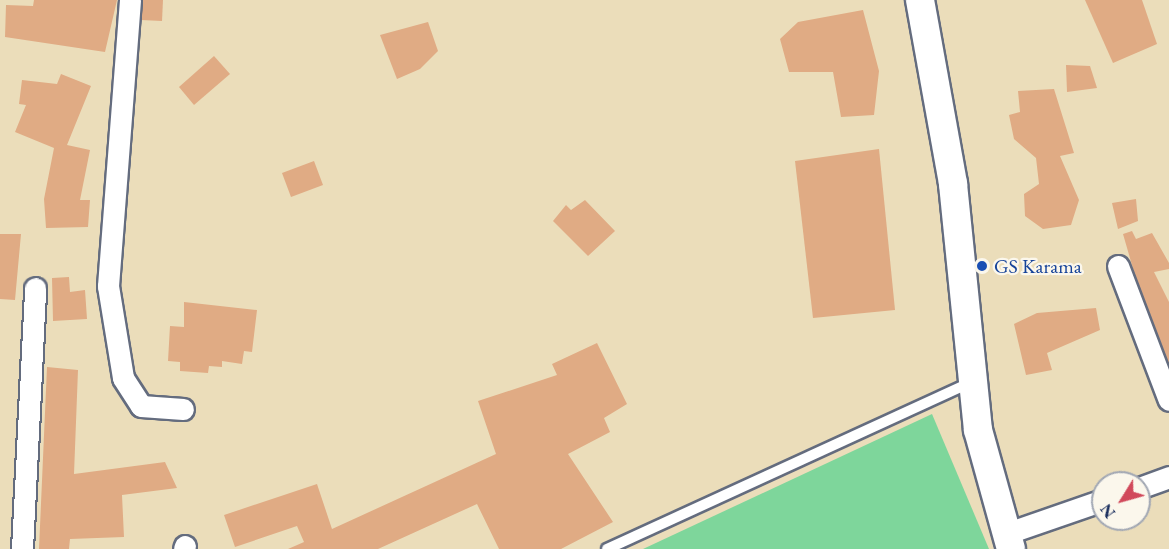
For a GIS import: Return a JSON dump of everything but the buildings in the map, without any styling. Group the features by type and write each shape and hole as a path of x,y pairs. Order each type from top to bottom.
{"main road":[{"path":"920,0 953,184 978,430 1008,542"}],"street":[{"path":"130,0 108,286 123,378 141,406 183,409"},
{"path":"1118,266 1169,400"},
{"path":"22,549 35,288"},
{"path":"1151,484 1169,477"},
{"path":"1008,542 1091,505"}],"lane":[{"path":"607,549 974,382"}],"green space":[{"path":"932,414 989,549 643,549"}],"place":[{"name":"GS Karama","path":"982,266"}]}
